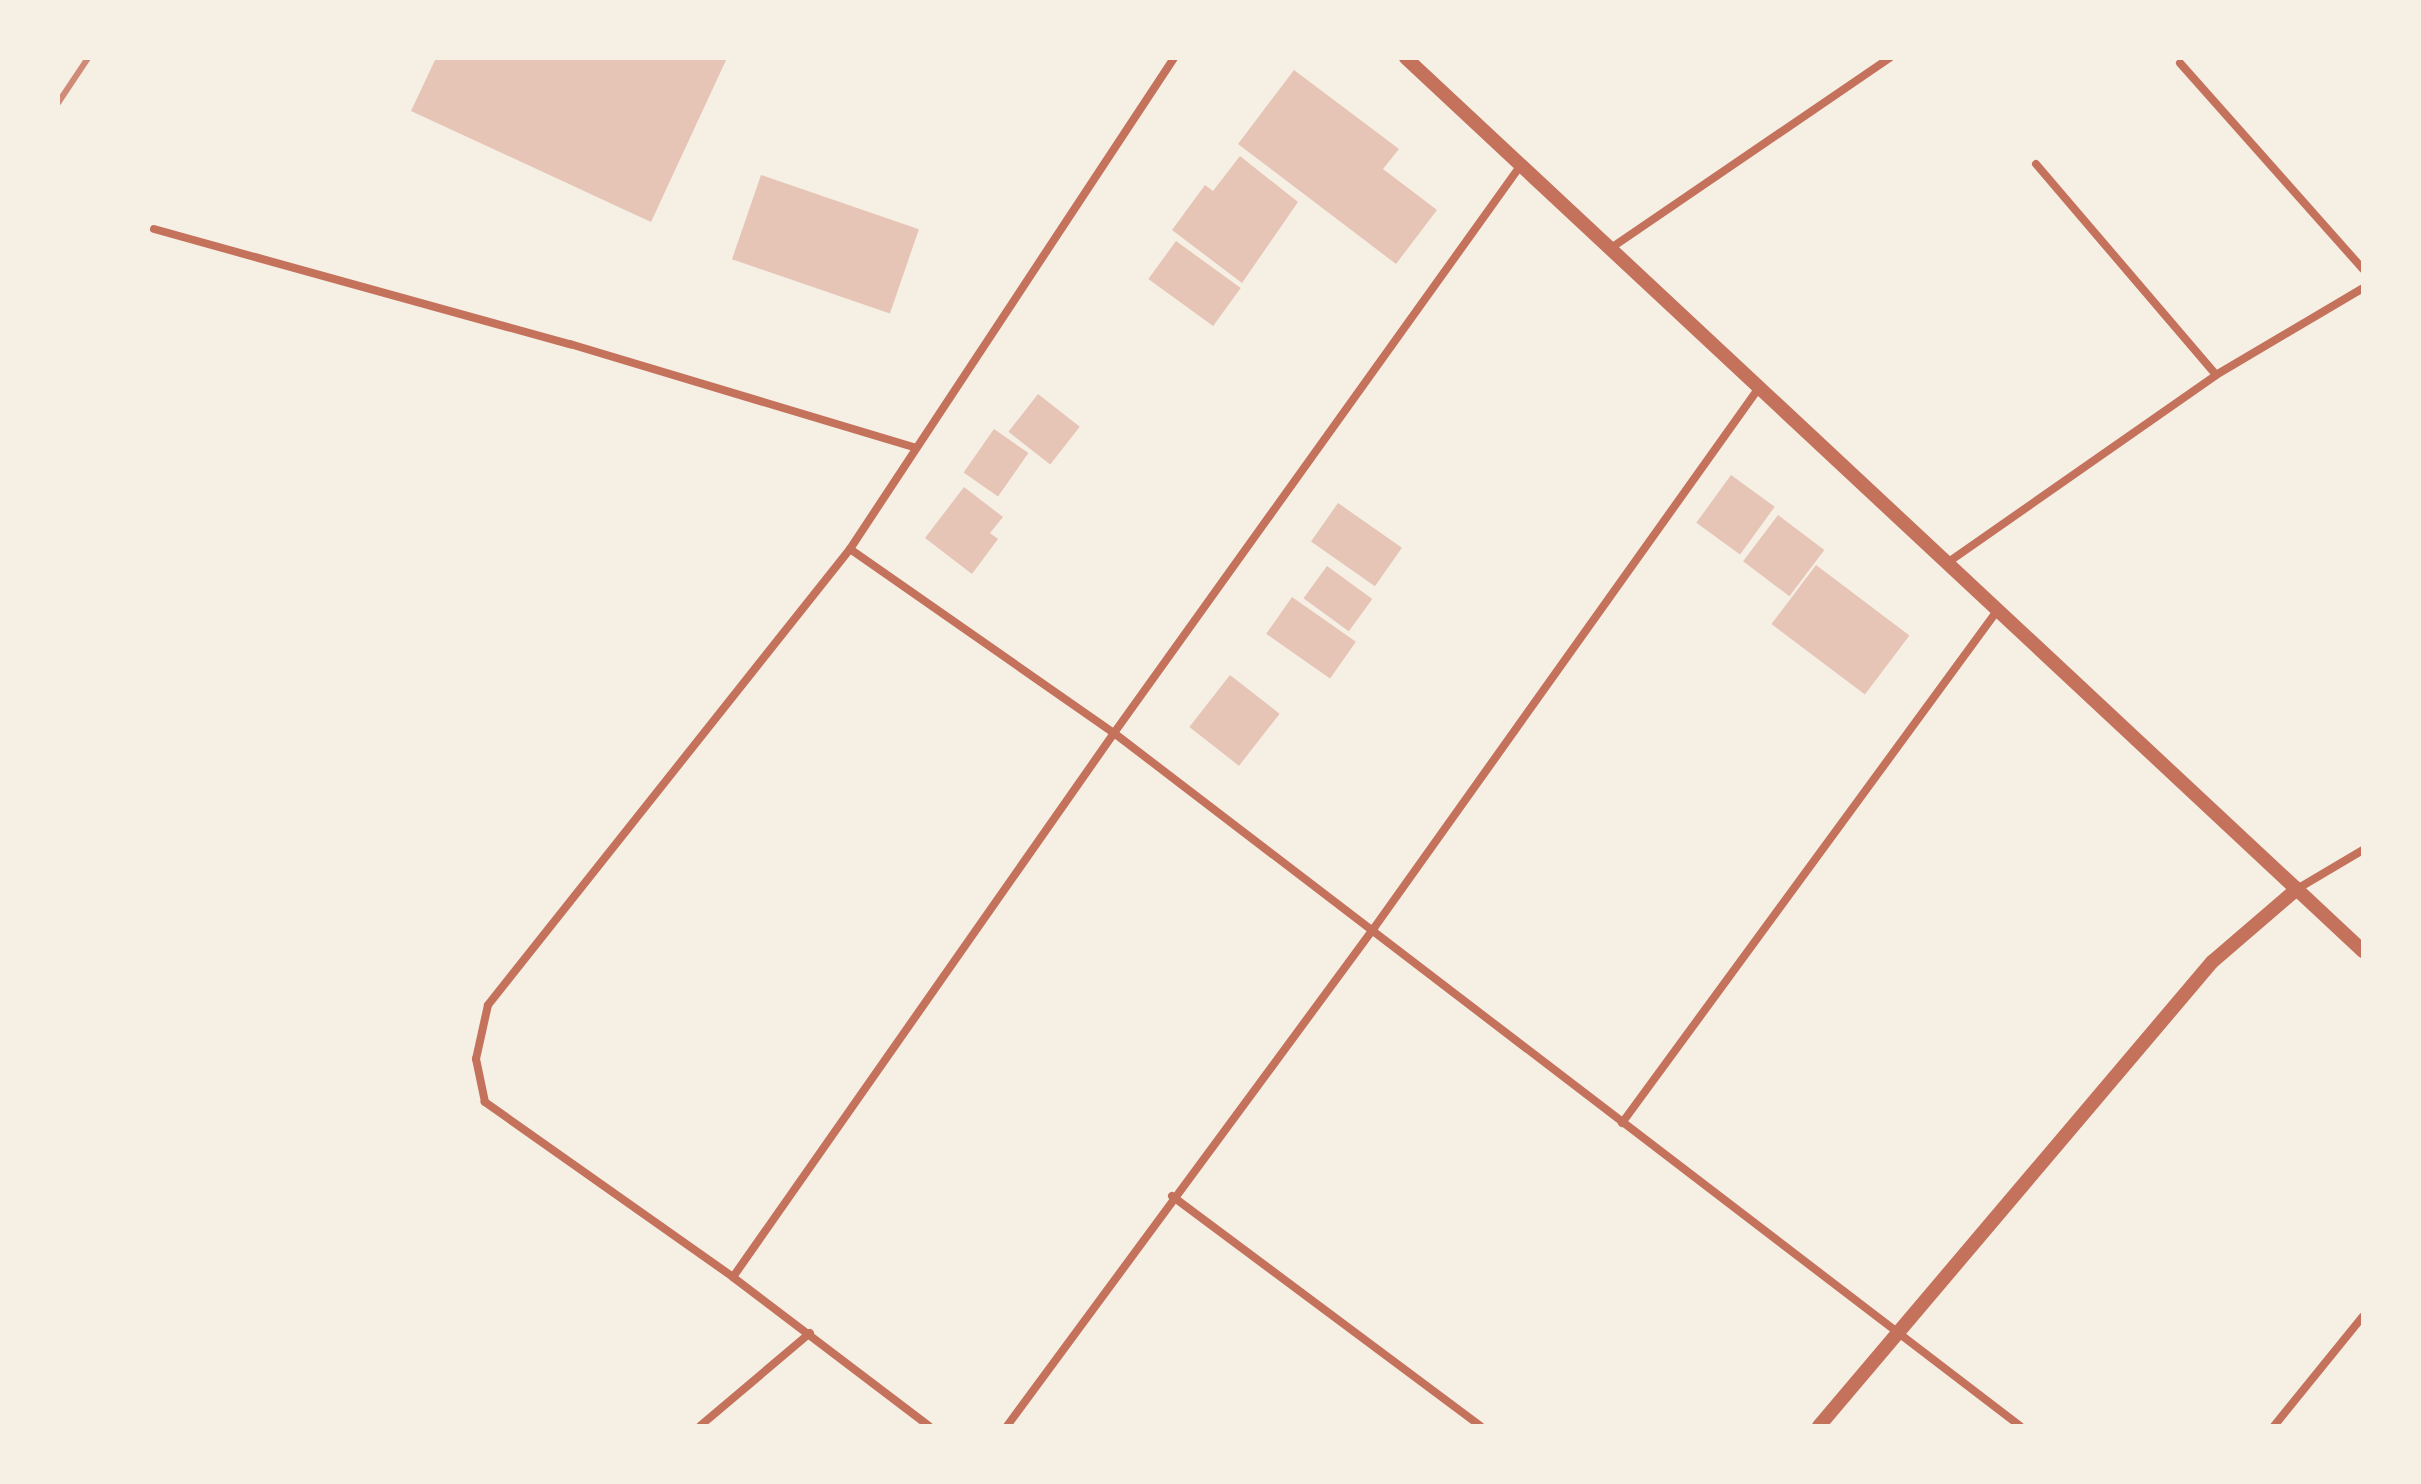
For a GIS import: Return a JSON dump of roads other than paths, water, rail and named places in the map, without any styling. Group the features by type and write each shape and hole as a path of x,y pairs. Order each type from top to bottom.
{"street":[{"path":"929,1426 810,1333 485,1102 476,1059 488,1005 850,549 1174,58"},
{"path":"1406,58 2363,951"},
{"path":"1611,248 1890,58"},
{"path":"2180,63 2363,269"},
{"path":"2036,164 2216,375"},
{"path":"733,1277 1114,733 1521,165"},
{"path":"154,229 570,344 916,448"},
{"path":"1946,564 2216,375 2363,288"},
{"path":"1007,1426 1172,1196 1374,928 1758,389"},
{"path":"850,549 1114,733 1374,928 1622,1123 2020,1426"},
{"path":"1622,1123 1997,611"},
{"path":"1819,1426 2212,962 2297,889 2363,850"},
{"path":"1172,1196 1481,1426"},
{"path":"2274,1426 2363,1316"},
{"path":"700,1426 810,1333"}],"railway":[{"path":"58,103 88,58"}]}
